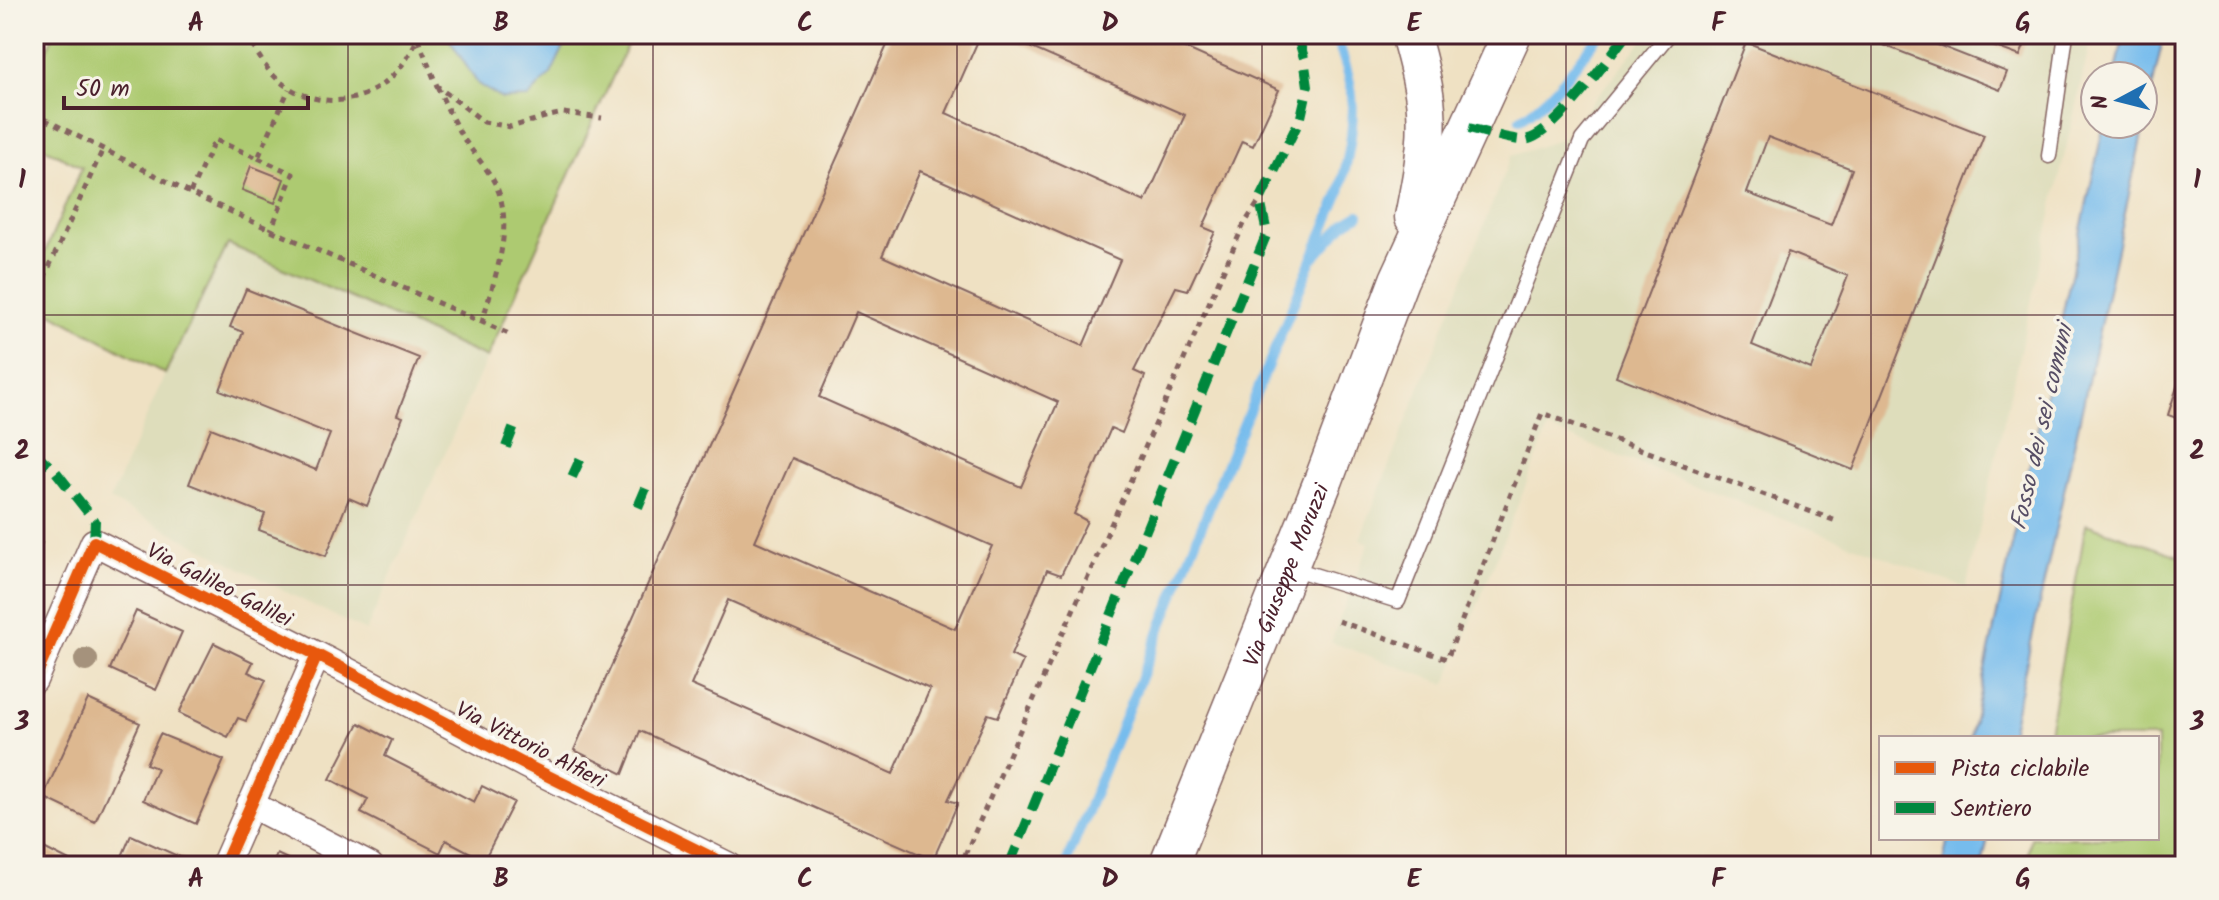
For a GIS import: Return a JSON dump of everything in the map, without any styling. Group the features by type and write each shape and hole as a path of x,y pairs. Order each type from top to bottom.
{"main road":[{"name":"Via Giuseppe Moruzzi","path":"1399,280 1418,198 1425,144 1426,109 1410,34"},
{"name":"Via Giuseppe Moruzzi","path":"1168,866 1324,479 1399,280 1512,34"}],"street":[{"name":"Via Galileo Galilei","path":"34,680 94,542 317,655"},
{"path":"224,866 317,655"},
{"name":"Via Vittorio Alfieri","path":"317,655 729,866"},
{"path":"250,804 370,866"}],"lane":[{"path":"1288,567 1398,601 1582,140 1669,34"},
{"path":"2049,156 2066,34"}],"path":[{"path":"247,34 267,68 289,89 331,102 354,99 390,80 407,60 418,36"},
{"path":"418,36 452,120 494,182 501,198 504,221 500,255 482,323"},
{"path":"437,86 484,122 511,127 563,113 602,118"},
{"path":"258,158 289,89"},
{"path":"34,114 190,193 509,334"},
{"path":"190,193 215,140 258,158 293,174 271,230"},
{"path":"34,300 103,149"},
{"path":"960,866 1244,224 1260,200"},
{"path":"1338,621 1447,659 1542,413 1839,522"}],"shaded area":[{"path":"1648,34 2092,34 2086,60 2079,60 2079,91 1966,588 1548,429 1446,684 1331,642 1369,543 1360,539 1511,156 1562,139"},
{"path":"228,244 487,358 366,631 110,500 165,374"}],"green space":[{"path":"54,34 632,34 487,358 228,244 165,374 34,304 34,277 82,167 34,143 34,77"},
{"path":"2086,524 2185,558 2185,866 2026,866 2031,840 2159,840 2159,736 2048,736"}],"water":[{"path":"446,34 570,34 551,74 528,98 502,99 478,84"},
{"path":"2124,34 2164,34 2158,60 2118,60"},
{"name":"Fosso dei sei comuni","path":"2101,140 2141,140 2010,736 1970,736"},
{"path":"1948,840 1988,840 1982,866 1942,866"}],"building":[{"path":"892,34 981,34 946,113 1145,202 1185,115 1000,34 1154,34 1279,90 1253,146 1242,141 1203,227 1215,232 1188,290 1176,287 1134,371 1145,376 1122,433 1111,428 1074,514 1087,521 1061,575 1047,570 1011,655 1023,661 998,717 988,714 948,800 958,803 933,860 640,731 623,774 574,750","holes":["920,171 1120,260 1083,346 882,256","856,312 1058,402 1021,487 819,397","792,458 992,546 955,629 755,541","728,600 930,689 893,774 691,685"]},
{"path":"1855,34 1910,34 2007,72 2000,90"},
{"path":"1961,34 2029,34 2020,56"},
{"path":"1746,42 1984,135 1853,470 1616,376","holes":["1768,137 1852,169 1831,225 1747,193","1788,252 1848,276 1811,369 1752,345"]},
{"path":"251,166 284,179 275,203 242,190"},
{"path":"246,289 419,358 397,415 403,417 367,506 349,498 326,556 259,530 265,514 189,484 211,428 316,470 330,434 220,390 243,332 230,327"},
{"path":"2185,365 2185,421 2168,415"},
{"path":"34,539 42,543 34,561"},
{"path":"136,611 182,632 156,690 110,669"},
{"path":"214,643 253,662 248,672 266,680 246,721 238,718 228,737 179,713"},
{"path":"88,699 140,723 95,822 43,797"},
{"path":"359,723 392,740 385,756 474,802 482,786 514,802 484,860 446,840 440,853 361,813 368,799 330,779"},
{"path":"160,734 224,760 196,824 143,800 157,768 146,764"},
{"path":"131,835 191,862 190,866 118,866"},
{"path":"34,843 79,866 34,866"},
{"path":"277,854 302,866 272,866"}],"waterway":[{"path":"1068,859 1340,192 1350,145 1353,108 1349,80 1335,34"},
{"path":"1520,119 1553,91 1600,34"},
{"path":"1315,257 1344,224 1359,215"}],"marked path":[{"path":"1009,866 1267,233 1260,200 1301,117 1308,86 1297,34"},
{"path":"1469,128 1519,140 1536,136 1564,112 1627,34"},
{"path":"506,447 515,424"},
{"path":"34,452 56,472 95,521 94,542"},
{"path":"572,477 583,453"},
{"path":"638,507 649,481"}],"cycle path":[{"path":"34,680 94,542 317,655 224,866"},
{"path":"317,655 524,764 729,866"}]}
